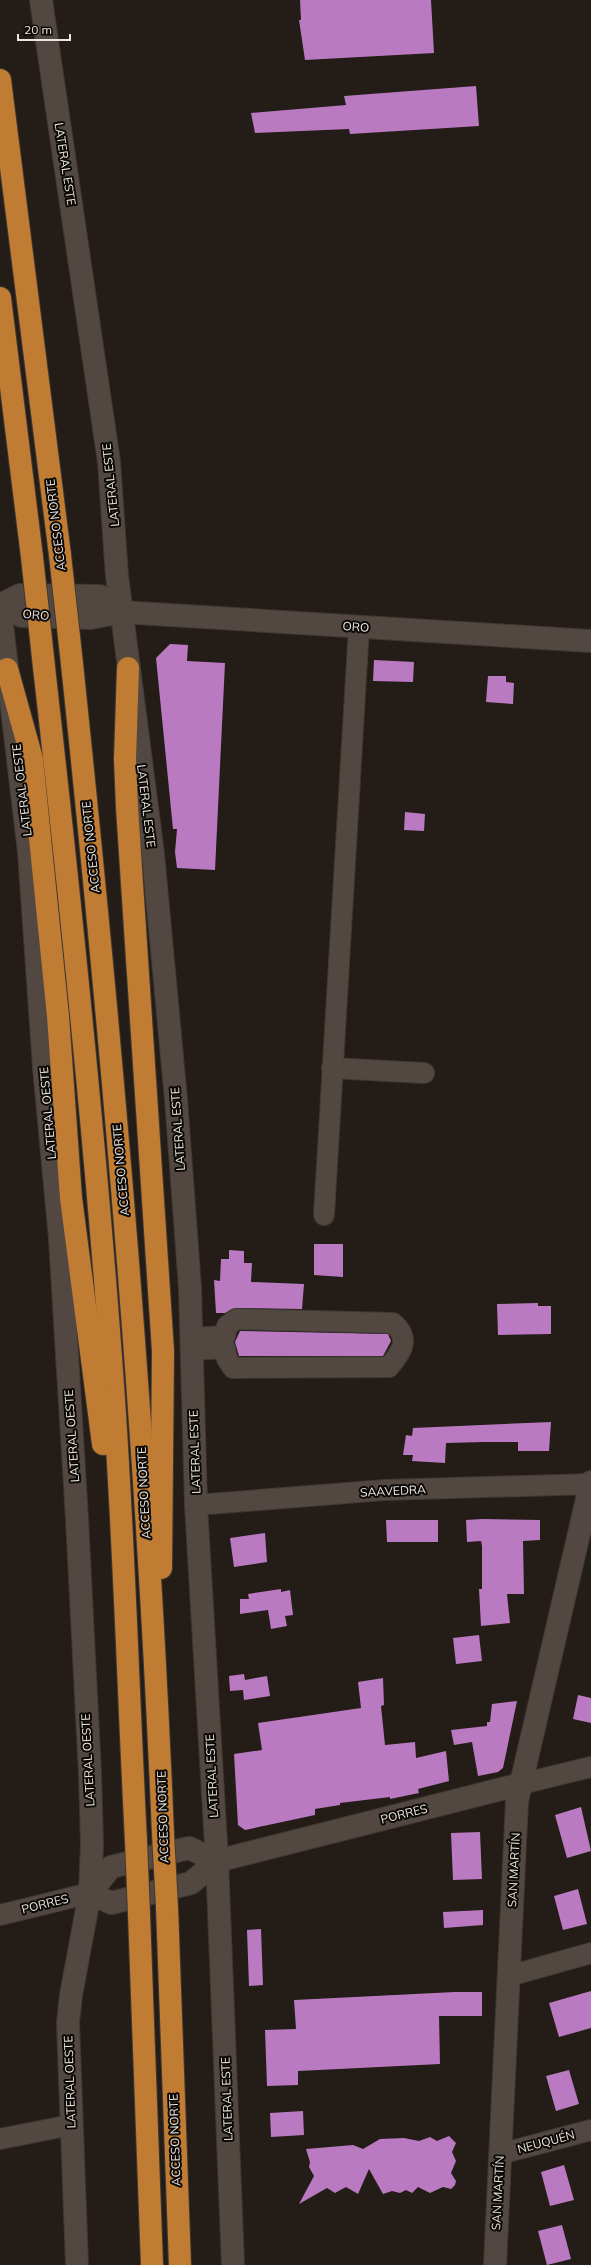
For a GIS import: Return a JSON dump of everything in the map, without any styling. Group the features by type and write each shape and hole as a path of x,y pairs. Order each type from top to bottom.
{"highway":[{"name":"ACCESO NORTE","path":"0,80 60,555 72,664 94,874 130,1271 158,1697 180,2265"},
{"name":"ACCESO NORTE","path":"0,298 32,557 68,883 104,1269 113,1387 136,1840 152,2265"},
{"path":"128,668 125,759 127,808 163,1351 162,1535 158,1697"},
{"path":"7,669 32,759 58,1016 71,1198 124,1607"}],"street":[{"name":"LATERAL ESTE","path":"41,0 109,462 121,612 153,854 176,1099 190,1288 196,1505 217,1861 233,2265"},
{"name":"ORO","path":"0,606 22,616 91,618 121,612 591,641"},
{"name":"LATERAL OESTE","path":"0,606 29,852 44,1067 60,1239 90,1774 92,1843 90,1893 69,2007 71,2125 77,2265"},
{"path":"324,1215 359,627"},
{"path":"332,1068 424,1073"},
{"path":"236,1319 393,1323 401,1330 403,1338 401,1352 389,1367 233,1368 228,1359 226,1348 192,1344 226,1336 227,1326 236,1319"},
{"name":"SAAVEDRA","path":"196,1505 384,1490 591,1483"},
{"name":"SAN MARTÍN","path":"495,2265 517,1802 591,1483"},
{"name":"PORRES","path":"0,1915 90,1893 112,1903 191,1882 217,1861 591,1767"},
{"path":"90,1893 111,1867 189,1848 217,1861"},
{"path":"509,1976 591,1953"},
{"path":"0,2140 71,2125"},
{"name":"NEUQUÉN","path":"500,2154 591,2130"}],"building":[{"path":"300,0 431,0 434,53 305,60 299,20 301,20"},
{"path":"476,86 479,126 350,134 349,129 255,133 251,113 346,105 344,96"},
{"path":"170,644 188,645 187,661 225,663 215,870 177,868 175,852 177,829 173,829 156,658"},
{"path":"374,660 414,662 413,682 373,681"},
{"path":"488,676 506,676 506,682 514,683 513,704 486,702"},
{"path":"405,812 425,814 424,831 404,830"},
{"path":"314,1244 343,1244 343,1277 314,1275"},
{"path":"229,1250 244,1251 244,1263 252,1263 251,1282 304,1284 302,1309 236,1308 225,1313 216,1313 214,1280 220,1281 221,1259 229,1259"},
{"path":"538,1303 538,1306 551,1306 551,1334 498,1335 497,1304"},
{"path":"240,1331 388,1334 391,1341 383,1356 239,1356 235,1342"},
{"path":"551,1422 549,1451 518,1451 518,1442 446,1443 445,1463 412,1461 413,1455 403,1455 406,1435 412,1436 413,1428"},
{"path":"386,1520 438,1520 438,1542 387,1542"},
{"path":"466,1520 540,1520 540,1540 523,1541 524,1594 507,1594 510,1623 481,1626 479,1589 482,1589 482,1546 481,1541 467,1542"},
{"path":"265,1533 267,1562 234,1567 230,1538"},
{"path":"281,1589 281,1592 290,1590 293,1615 285,1616 287,1626 271,1629 268,1610 240,1614 240,1599 249,1599 248,1594"},
{"path":"479,1635 482,1661 456,1664 453,1638"},
{"path":"244,1674 245,1680 267,1676 270,1696 244,1700 243,1690 230,1691 229,1676"},
{"path":"383,1678 384,1705 381,1706 385,1745 415,1742 416,1758 446,1751 449,1781 418,1789 419,1793 390,1799 390,1797 340,1803 340,1805 315,1809 315,1815 245,1830 238,1825 234,1754 262,1750 258,1723 361,1708 358,1682"},
{"path":"578,1695 591,1698 591,1723 573,1719"},
{"path":"517,1701 503,1768 498,1772 478,1776 472,1742 454,1745 451,1730 487,1726 487,1722 490,1722 492,1704"},
{"path":"581,1807 591,1851 567,1858 555,1815"},
{"path":"480,1832 482,1879 453,1880 451,1833"},
{"path":"578,1889 587,1924 563,1930 554,1896"},
{"path":"483,1910 483,1925 444,1928 443,1912"},
{"path":"261,1929 263,1985 249,1986 247,1930"},
{"path":"591,1991 591,2028 559,2037 549,2003"},
{"path":"482,1992 482,2016 439,2016 440,2064 298,2071 298,2085 267,2086 265,2030 296,2029 294,2000"},
{"path":"569,2070 579,2104 556,2111 546,2076"},
{"path":"303,2111 304,2135 271,2137 270,2113"},
{"path":"449,2136 456,2143 452,2152 456,2161 451,2173 456,2181 455,2185 451,2189 443,2187 430,2193 418,2187 412,2193 406,2190 400,2193 392,2191 383,2194 369,2169 358,2194 346,2187 335,2193 327,2188 299,2204 314,2176 309,2167 310,2162 306,2149 353,2145 363,2149 380,2139 404,2138 419,2141 430,2137 437,2141"},
{"path":"564,2165 574,2200 550,2206 541,2172"},
{"path":"562,2225 571,2259 547,2265 538,2231"}]}
